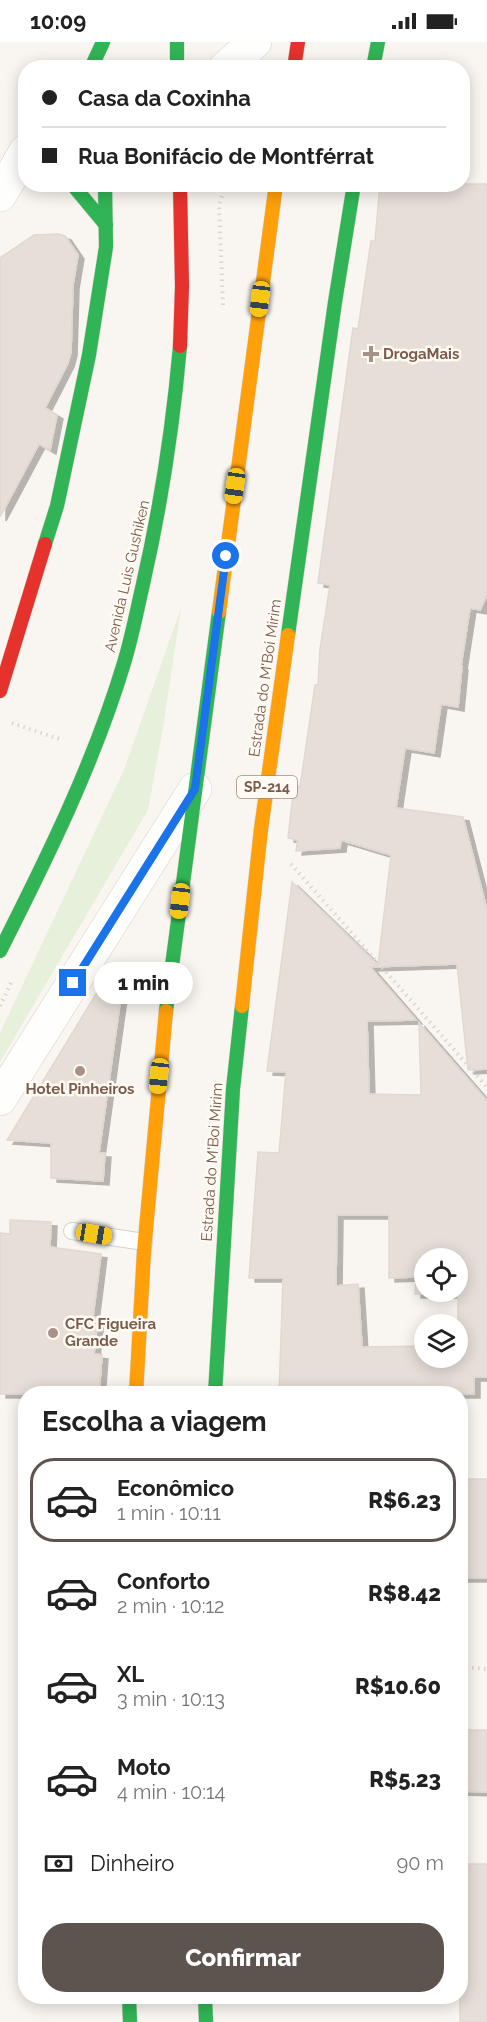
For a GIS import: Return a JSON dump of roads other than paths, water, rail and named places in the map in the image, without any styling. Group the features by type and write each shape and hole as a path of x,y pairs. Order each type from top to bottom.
{"main road":[{"path":"95,60 104,42"},
{"path":"104,42 105,60"},
{"path":"177,42 177,60"},
{"path":"295,60 298,42"},
{"path":"375,60 378,42"},
{"path":"79,192 106,225"},
{"path":"0,691 57,506 89,355 106,247 105,192"},
{"name":"Avenida Luis Gushiken","path":"0,951 42,866 93,751 124,662 148,562 166,473 179,364 182,225 180,192"},
{"path":"136,1386 144,1242 166,1013 275,192"},
{"name":"Estrada do M'Boi Mirim","path":"215,1386 233,1089 261,829 335,302 353,192"},
{"path":"129,2004 130,2022"},
{"path":"205,2004 206,2022"}],"street":[{"path":"234,60 255,42"},
{"path":"0,146 18,142"},
{"path":"0,195 18,165"},
{"path":"0,1099 195,789"}],"lane":[{"path":"72,1231 144,1242"}],"place":[{"name":"DrogaMais","path":"371,354"},
{"name":"Hotel Pinheiros","path":"80,1071"},
{"name":"CFC Figueira Grande","path":"53,1333"}]}
